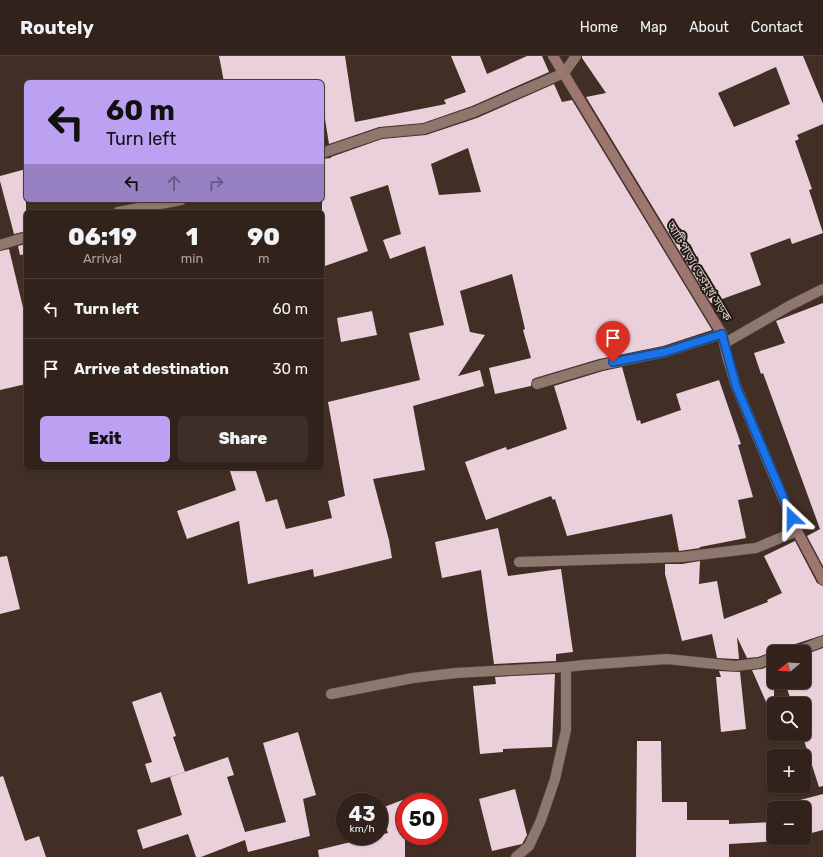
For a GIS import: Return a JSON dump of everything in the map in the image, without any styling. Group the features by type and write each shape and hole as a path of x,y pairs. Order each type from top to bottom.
{"main road":[{"name":"আটিপাড়া তেরমুখ সড়ক","path":"553,56 724,338 727,356 736,386 797,531 823,580"}],"street":[{"path":"324,152 381,133 424,129 474,112 564,73 576,56"},
{"path":"128,210 170,202"},
{"path":"0,245 24,238"},
{"path":"537,384 600,365 724,338 823,289"},
{"path":"519,562 682,557 756,548 797,531"},
{"path":"811,646 823,641"},
{"path":"331,694 413,678 456,673 566,667 584,664 667,659 735,666 760,663 767,660"},
{"path":"516,857 529,846 541,820 555,779 566,730 566,667"}],"building":[{"path":"219,56 345,56 355,122 446,104 444,100 466,92 451,56 480,56 487,74 527,56 542,56 549,72 472,106 423,123 379,127 329,144 324,113 324,80 224,80"},
{"path":"582,56 803,56 823,104 823,124 797,135 799,139 795,141 812,189 809,190 823,233 792,244 790,238 750,253 761,285 711,303 586,97 606,93","holes":["776,67 790,104 734,127 718,93"]},
{"path":"554,84 562,102 572,100 712,330 663,346 599,359 535,378 532,380 531,386 495,394 489,368 531,358 523,330 525,329 512,274 460,291 470,332 485,335 458,376 480,370 484,386 413,406 425,470 373,479 389,540 392,558 314,577 313,569 248,584 239,521 187,539 177,511 236,490 230,470 256,470 266,502 277,499 286,529 332,518 328,501 345,496 328,402 420,380 409,333 444,325 425,246 390,259 383,240 401,234 388,185 350,197 368,251 324,266 324,210 322,210 322,202 324,202 324,159 331,158 382,139 426,135 477,118","holes":["468,148 481,192 439,195 431,164"]},
{"path":"24,170 24,202 26,202 26,210 24,210 24,232 14,234 0,176"},
{"path":"24,244 24,254 20,255 18,246"},
{"path":"9,249 24,312 24,384 0,390 0,251"},
{"path":"823,303 823,566 807,536 820,529 763,373 761,374 754,353 785,343 776,321"},
{"path":"372,311 377,335 341,342 337,318"},
{"path":"622,367 637,421 640,420 641,424 681,410 676,394 719,380 741,444 738,445 753,497 738,500 746,538 679,551 672,514 567,536 555,499 553,500 551,496 486,520 465,462 506,447 507,450 567,429 554,386 603,371"},
{"path":"498,528 508,576 561,569 573,652 556,654 556,661 494,664 481,570 442,578 435,542"},
{"path":"795,541 817,583 823,586 823,635 792,645 767,645 767,654 758,657 747,658 737,637 739,659 717,658 712,634 682,641 665,574 665,564 682,564 700,561 699,584 717,581 724,619 768,602 767,600 782,593 764,556"},
{"path":"7,556 20,609 0,614 0,557"},
{"path":"823,648 823,786 819,787 811,762 811,749 807,749 804,741 811,741 811,697 790,697 787,689 811,689 811,652"},
{"path":"767,667 767,689 774,689 774,697 767,697 767,704 752,670"},
{"path":"719,671 740,672 746,729 721,732 716,677 721,677"},
{"path":"555,674 552,747 503,749 503,752 480,754 473,686 496,684 495,677"},
{"path":"161,692 176,736 173,737 185,772 151,783 145,764 152,762 132,702"},
{"path":"298,732 316,795 303,799 310,836 248,852 245,840 201,857 196,857 188,834 143,849 137,830 182,815 170,777 228,757 234,775 227,777 245,832 286,822 263,743"},
{"path":"637,741 661,741 662,802 687,802 687,820 729,820 729,824 767,822 767,842 729,844 729,857 636,857"},
{"path":"3,776 25,841 39,836 46,857 0,857 0,777"},
{"path":"515,789 527,835 522,844 492,851 479,799"},
{"path":"823,794 823,830 811,833 811,801 796,801"},
{"path":"396,802 396,845 405,845 405,857 319,857 318,850 339,845 388,845 388,806"}],"route":[{"path":"613,362 665,352 722,334 736,386 792,518"}]}
